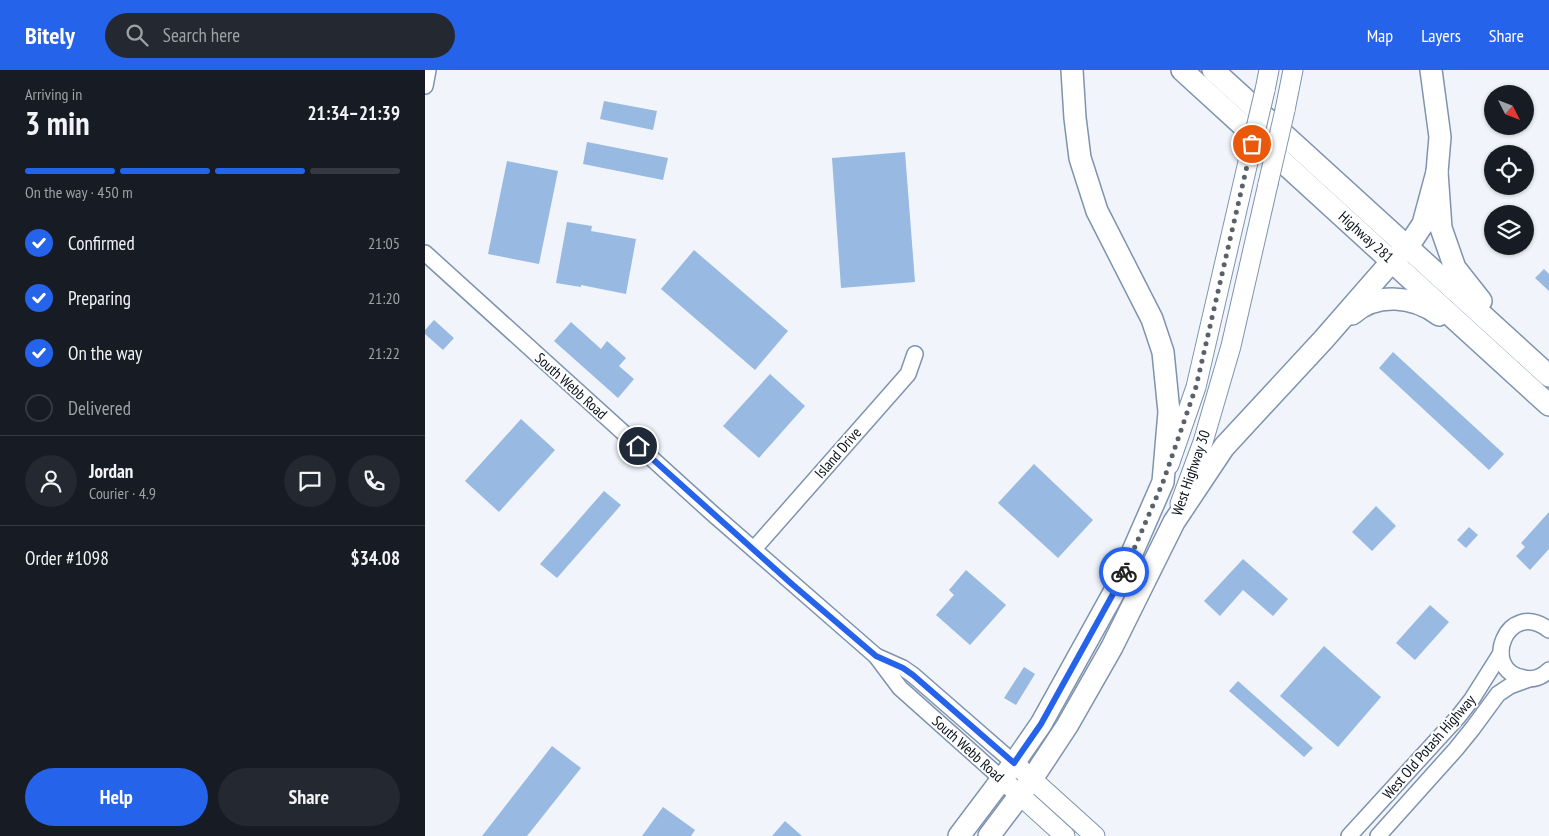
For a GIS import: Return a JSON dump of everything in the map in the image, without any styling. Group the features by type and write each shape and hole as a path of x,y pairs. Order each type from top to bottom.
{"highway":[{"path":"1072,70 1075,118 1081,158 1094,202 1152,319 1163,352 1169,412 1163,482"},
{"name":"Highway 281","path":"1182,70 1399,254 1549,376"},
{"name":"Highway 281","path":"1213,70 1399,254 1516,376 1549,406"},
{"path":"1431,70 1440,137 1437,172 1441,228 1455,268 1481,302 1533,362"},
{"path":"1174,522 1224,447 1324,339 1423,224 1437,172"},
{"path":"1324,339 1357,310 1372,302 1403,299 1416,302 1433,311 1516,376"},
{"name":"West Highway 30","path":"959,836 1041,724 1118,585 1163,482"},
{"name":"West Highway 30","path":"989,836 1026,787 1067,726 1112,647 1174,522"}],"main road":[{"name":"West Highway 30","path":"1163,482 1196,387 1269,70"},
{"name":"West Highway 30","path":"1174,522 1203,442 1231,346 1293,70"},
{"name":"South Webb Road","path":"1008,771 1026,787 1095,836"},
{"name":"South Webb Road","path":"1026,787 1065,836"}],"street":[{"path":"425,86 428,70"},
{"name":"South Webb Road","path":"425,253 705,507 876,656 900,688 1008,771"},
{"name":"Island Drive","path":"754,549 908,374 915,354"},
{"path":"1534,622 1549,612"},
{"path":"1534,622 1543,625 1549,630"},
{"name":"West Old Potash Highway","path":"1357,832 1472,699 1501,653 1502,641 1509,630 1519,624 1534,622"},
{"path":"1501,653 1507,668 1521,678 1541,677"},
{"name":"South Webb Road","path":"876,656 903,668 913,675 1008,771"},
{"name":"West Old Potash Highway","path":"1377,836 1396,817 1473,728 1497,694 1510,686 1541,677"},
{"path":"1396,817 1392,810 1394,803 1433,756 1442,735"}],"building":[{"path":"604,101 657,111 653,130 600,119"},
{"path":"587,142 668,158 663,180 583,164"},
{"path":"905,152 915,282 841,288 832,158"},
{"path":"507,161 558,171 539,264 488,254"},
{"path":"567,222 592,226 591,231 636,239 626,294 581,285 581,287 556,283"},
{"path":"694,250 788,331 755,370 661,289"},
{"path":"1544,269 1549,274 1549,291 1535,278"},
{"path":"434,320 454,338 443,350 425,334 425,330"},
{"path":"571,322 601,349 607,341 626,358 619,366 634,379 618,398 554,341"},
{"path":"1393,352 1504,454 1489,470 1379,368"},
{"path":"770,374 805,406 759,458 723,426"},
{"path":"521,419 555,450 499,512 465,481"},
{"path":"1034,464 1093,520 1058,558 998,503"},
{"path":"604,491 621,505 557,578 540,564"},
{"path":"1376,506 1396,526 1372,551 1352,532"},
{"path":"1549,512 1549,549 1530,570 1516,556 1525,547 1521,543"},
{"path":"1469,527 1478,535 1466,548 1457,540"},
{"path":"1243,559 1288,599 1273,616 1243,590 1220,616 1204,601"},
{"path":"966,570 1006,605 970,645 936,615 954,595 949,590"},
{"path":"1430,605 1449,622 1415,660 1396,643"},
{"path":"1324,646 1381,697 1338,747 1280,696"},
{"path":"1024,667 1035,674 1016,705 1004,698"},
{"path":"1238,681 1313,748 1304,757 1229,691"},
{"path":"552,746 581,768 527,836 482,836"},
{"path":"663,807 695,830 691,836 642,836"},
{"path":"785,821 802,836 772,836"}],"way so far":[{"path":"1124,572 1163,482 1196,387 1252,144"}],"route":[{"path":"638,446 793,585 876,656 894,663 913,675 1014,763 1041,724 1124,572"}]}
